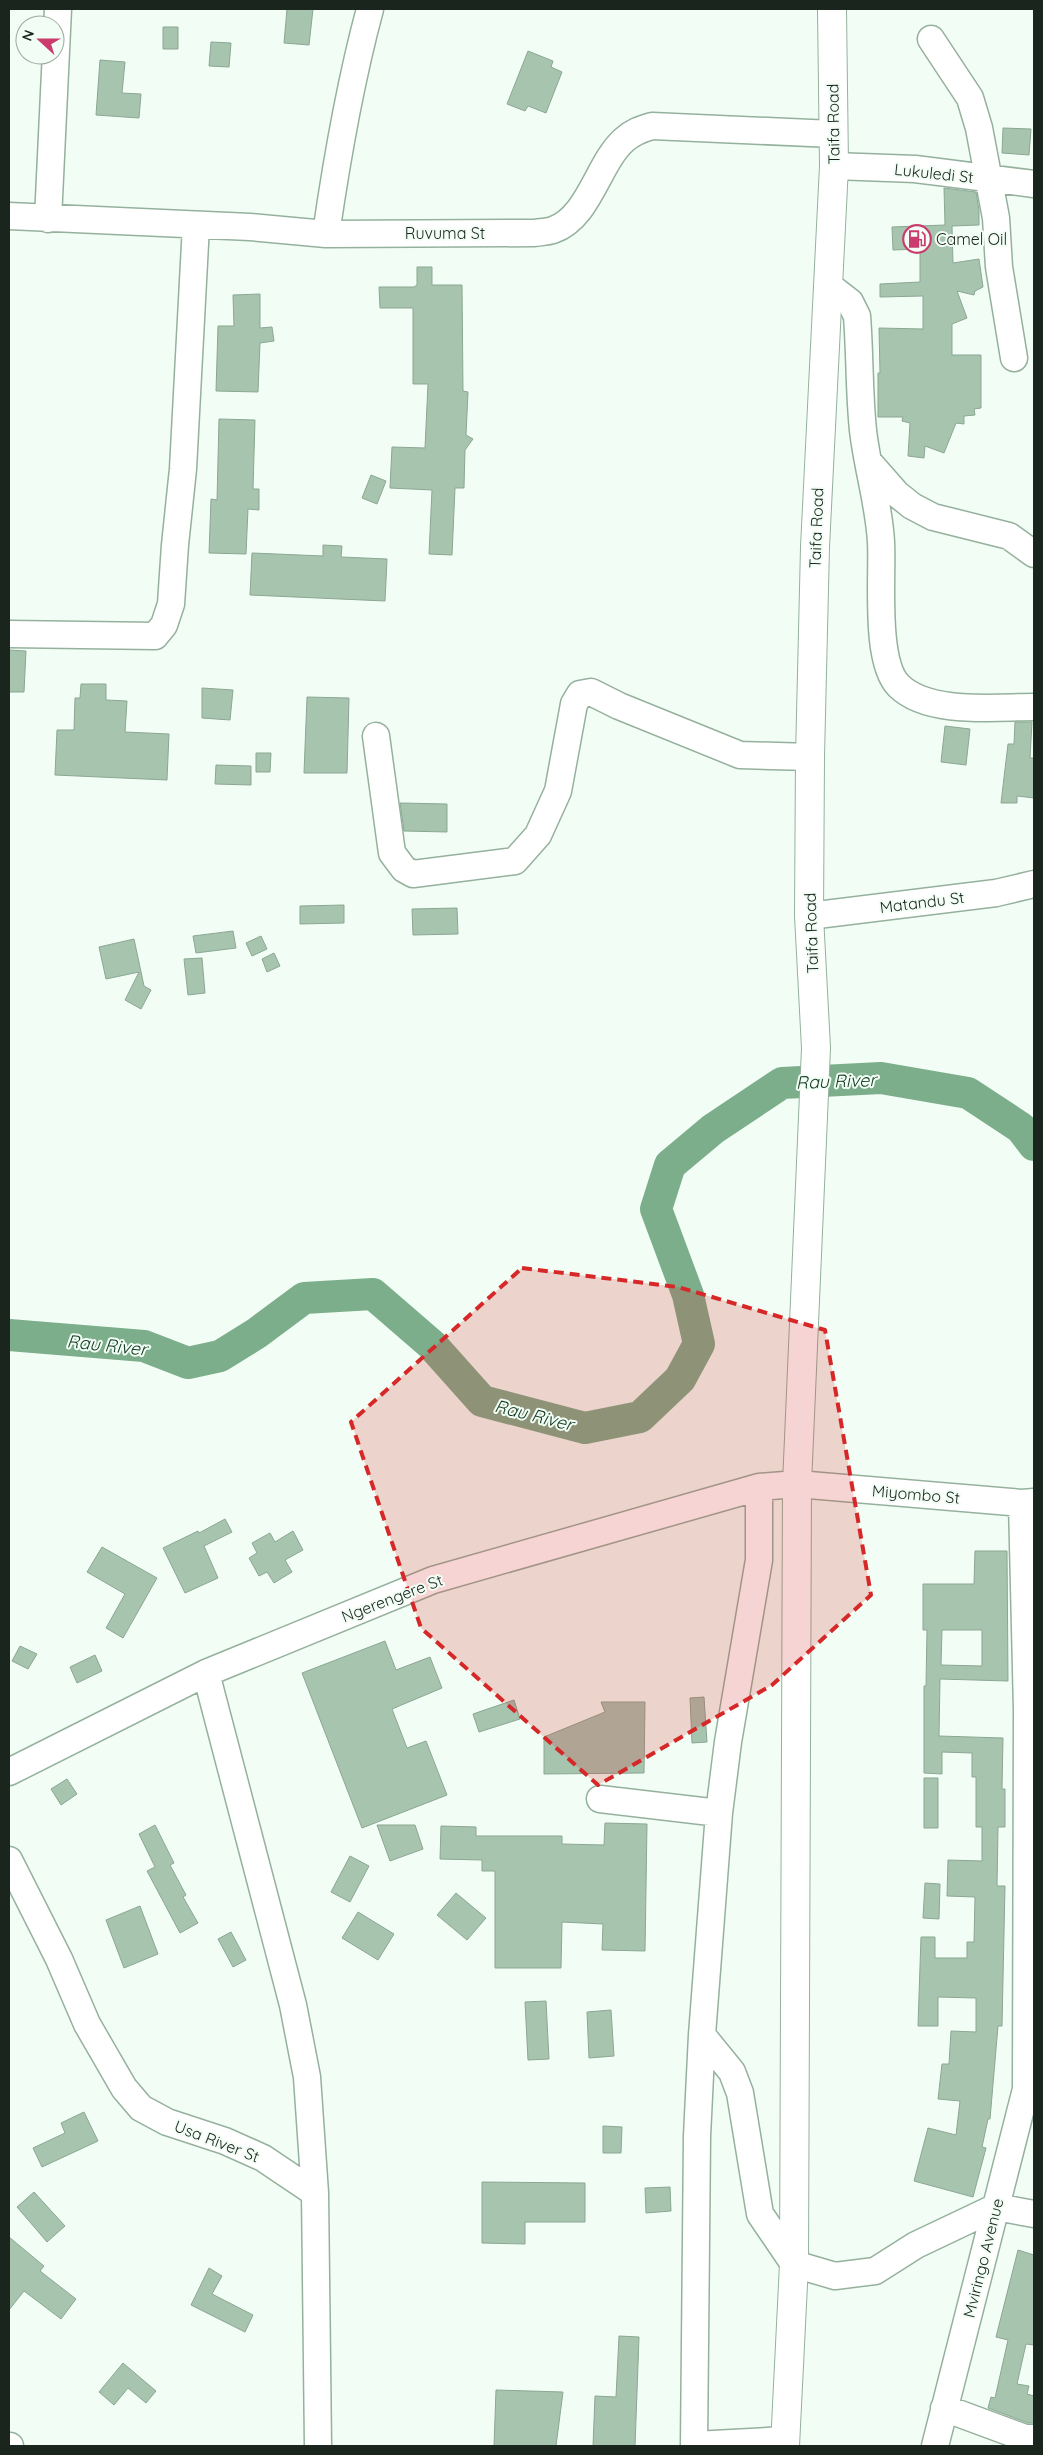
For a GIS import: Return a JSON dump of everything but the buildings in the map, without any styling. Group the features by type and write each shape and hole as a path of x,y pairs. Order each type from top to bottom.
{"highway":[{"name":"Taifa Road","path":"785,2443 794,2264 797,1484 816,1048 809,916 810,757 815,547 834,166 832,9"}],"street":[{"path":"48,219 58,9"},
{"path":"326,234 335,170 358,54 370,9"},
{"path":"931,39 970,98 979,128 996,218 999,267 1014,358"},
{"name":"Ruvuma St","path":"9,216 196,225 326,234 534,233 554,229 571,217 584,202 611,156 623,140 636,131 652,126 833,134"},
{"name":"Lukuledi St","path":"834,166 915,169 1034,184"},
{"path":"9,634 155,636 164,625 171,604 183,469 196,225"},
{"path":"828,285 850,302 857,316 863,428 881,541 880,625 889,667 897,685 912,696 956,707 1034,707"},
{"path":"868,461 897,494 912,506 933,517 1010,536 1034,554"},
{"path":"376,736 392,853 404,868 414,874 515,861 538,835 558,791 574,704 580,694 591,692 619,706 740,755 810,757"},
{"name":"Matandu St","path":"809,916 996,893 1034,884"},
{"name":"Ngerengere St","path":"9,1772 206,1673 433,1580 759,1487 797,1484"},
{"name":"Miyombo St","path":"797,1484 1028,1502"},
{"path":"759,1487 759,1560 728,1742 719,1813 702,2035 697,2136 694,2445 785,2443"},
{"name":"Mviringo Avenue","path":"935,2446 1030,2080 1027,1711 1028,1502"},
{"path":"206,1673 293,2005 307,2077 315,2193 318,2446"},
{"path":"600,1799 719,1813"},
{"name":"Usa River St","path":"9,1860 59,1959 87,2024 124,2088 141,2108 167,2122 225,2141 263,2158 315,2193"},
{"path":"702,2035 732,2072 740,2093 760,2214 794,2264 835,2276 875,2271 916,2245 996,2207 1034,2214"},
{"path":"944,2408 1025,2438 1034,2438"}],"highlighted area":[{"path":"522,1268 678,1287 825,1330 871,1595 772,1685 598,1785 421,1628 351,1422"}],"waterway":[{"name":"Rau River","path":"9,1335 144,1346 188,1363 220,1356 257,1333 304,1298 373,1294 432,1345 482,1401 585,1428 640,1417 680,1379 699,1344 688,1295 656,1209 670,1165 713,1129 782,1083 881,1078 968,1093 1021,1128 1034,1145"}],"place":[{"name":"Camel Oil","path":"917,239"}]}
